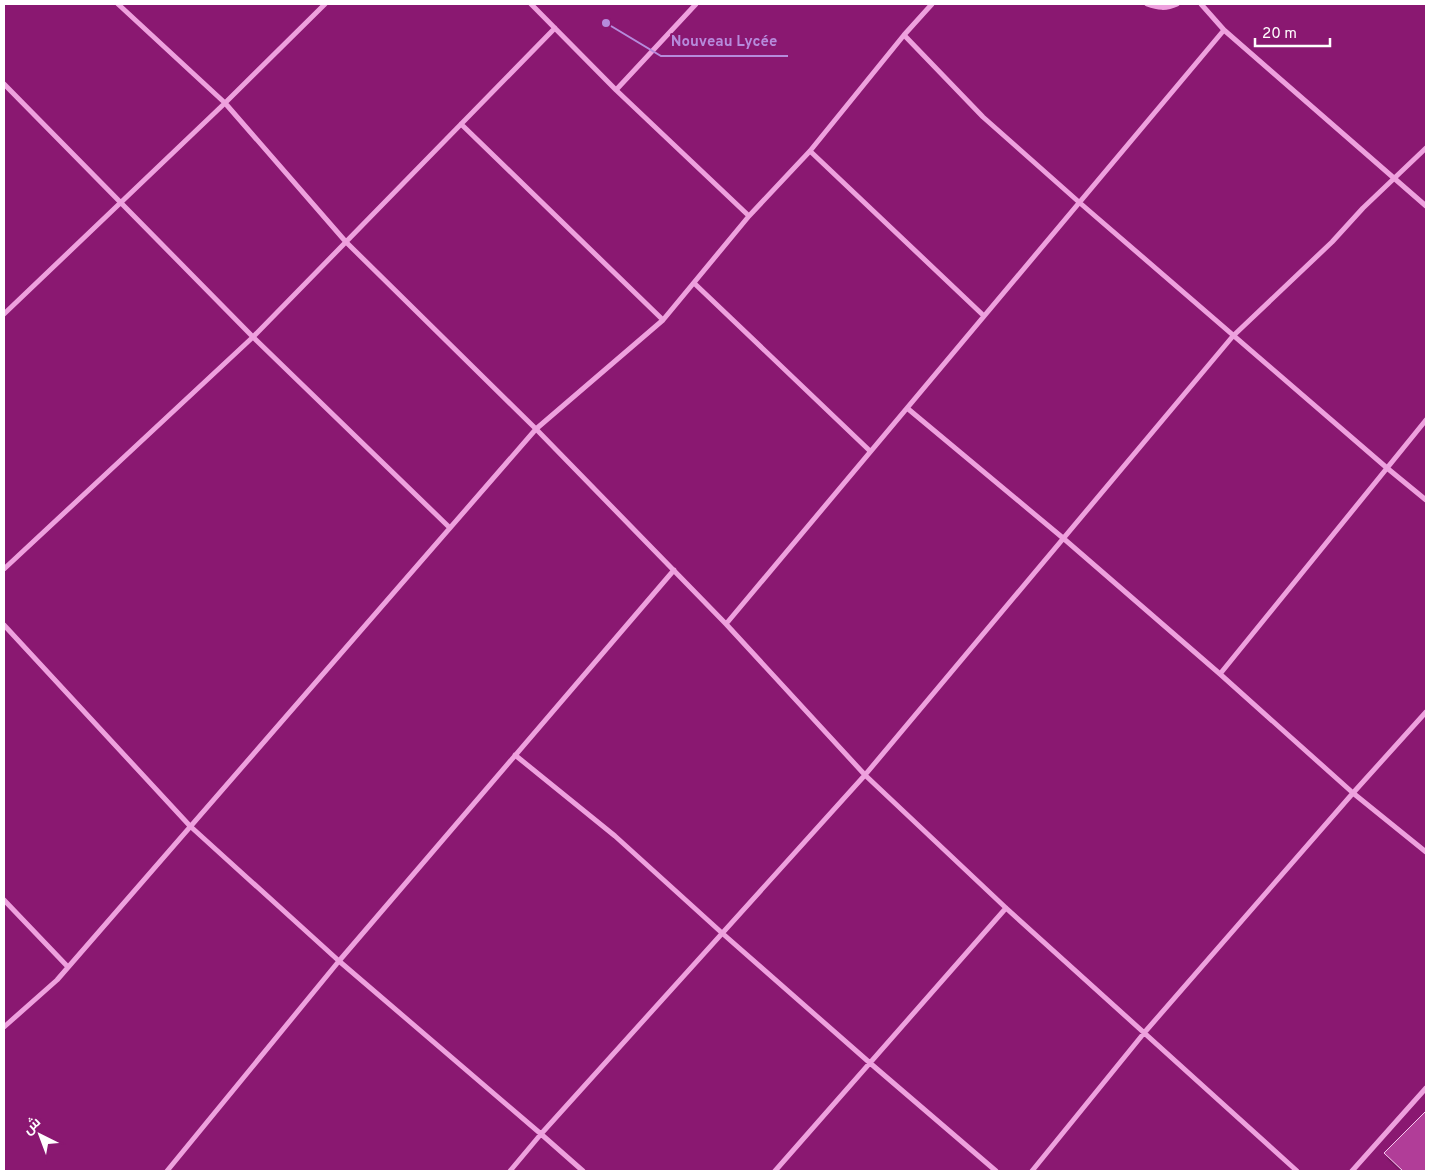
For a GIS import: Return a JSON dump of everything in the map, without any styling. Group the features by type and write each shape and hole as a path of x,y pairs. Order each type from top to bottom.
{"street":[{"path":"118,4 225,103 346,242 536,429 674,570 865,775 1006,908 1297,1171"},
{"path":"4,314 225,103 325,4"},
{"path":"531,4 616,90 749,216"},
{"path":"616,90 696,4"},
{"path":"4,1026 57,980 68,968 536,429 663,320 749,216 810,151 904,35 932,4"},
{"path":"1147,4 1165,8 1177,4"},
{"path":"1201,4 1224,30 1426,206"},
{"path":"4,569 254,337 555,28"},
{"path":"726,624 1224,30"},
{"path":"904,35 983,117 1233,336 1426,500"},
{"path":"4,84 254,337 450,528"},
{"path":"461,124 663,320"},
{"path":"510,1171 541,1134 865,775 1233,336 1332,242 1363,208 1426,148"},
{"path":"810,151 984,316"},
{"path":"694,283 870,451"},
{"path":"907,408 1220,674 1353,793 1426,852"},
{"path":"1220,674 1426,420"},
{"path":"167,1171 340,961 674,570"},
{"path":"4,625 190,826 340,961 583,1171"},
{"path":"1032,1171 1144,1033 1426,712"},
{"path":"515,756 615,836 722,933 996,1171"},
{"path":"4,900 68,968"},
{"path":"775,1171 1006,908"},
{"path":"1352,1171 1426,1088"}],"building":[{"path":"1426,1111 1426,1171 1403,1171 1384,1153"}],"place":[{"name":"Nouveau Lycée","path":"606,23"}]}
